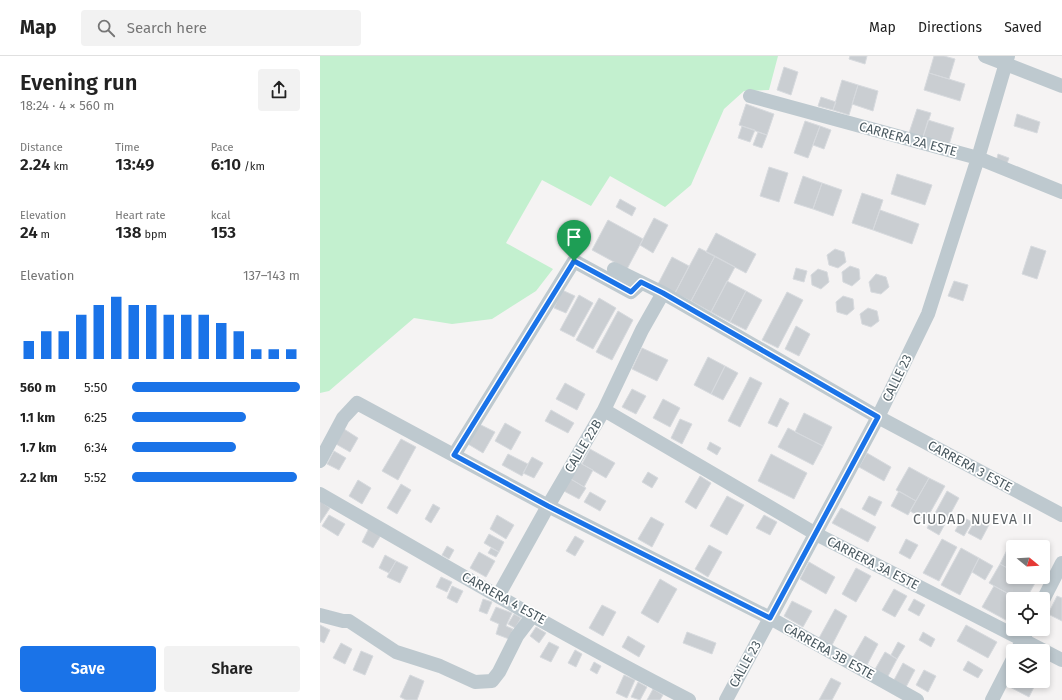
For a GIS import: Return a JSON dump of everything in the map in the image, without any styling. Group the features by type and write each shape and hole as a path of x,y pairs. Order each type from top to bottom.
{"street":[{"path":"985,56 1007,59 1062,86"},
{"name":"CALLE 23","path":"726,700 878,417 928,314 978,158 1007,59"},
{"name":"CARRERA 2A ESTE","path":"750,96 978,158 1062,192"},
{"path":"454,455 574,261 631,292 641,282"},
{"name":"CARRERA 3 ESTE","path":"614,269 663,293 878,417 1062,515"},
{"name":"CALLE 22B","path":"498,596 604,410 663,293"},
{"name":"CARRERA 3B ESTE","path":"320,461 343,418 357,403 548,506 770,618 917,700"},
{"name":"CARRERA 3A ESTE","path":"604,410 816,534 1062,660"},
{"name":"CARRERA 4 ESTE","path":"320,494 498,596 689,700"},
{"path":"1047,592 1062,563"},
{"path":"320,614 336,620 349,621 396,652 440,666 475,682 492,682 499,672 517,636 534,615"},
{"path":"992,700 1006,673"}],"green space":[{"path":"320,56 778,56 769,90 744,91 724,109 691,185 665,207 610,176 591,206 542,180 506,243 553,269 536,291 492,319 452,324 414,318 329,391 320,393"}],"building":[{"path":"850,56 867,56 865,64 849,59"},
{"path":"934,56 944,56 955,59 949,79 929,73"},
{"path":"784,67 798,72 791,95 777,90"},
{"path":"929,73 965,84 960,101 924,90"},
{"path":"842,80 858,85 849,115 833,110"},
{"path":"858,85 878,91 873,111 852,104"},
{"path":"821,97 836,102 833,110 818,106"},
{"path":"746,104 774,114 767,135 739,125"},
{"path":"917,109 931,113 923,137 909,133"},
{"path":"1017,114 1040,122 1037,133 1014,126"},
{"path":"928,120 954,128 949,145 923,137"},
{"path":"805,121 820,126 808,158 794,153"},
{"path":"742,126 755,130 750,142 738,138"},
{"path":"820,126 831,130 824,149 813,145"},
{"path":"758,132 767,135 762,148 753,145"},
{"path":"998,154 1009,158 1006,166 996,162"},
{"path":"769,167 788,173 779,202 760,196"},
{"path":"897,174 932,185 925,205 891,194"},
{"path":"803,176 822,183 813,209 794,203"},
{"path":"822,183 842,190 833,216 813,209"},
{"path":"862,193 883,200 873,230 852,223"},
{"path":"620,199 636,208 632,216 616,207"},
{"path":"880,210 919,224 912,244 873,230"},
{"path":"654,218 668,225 653,253 640,245"},
{"path":"608,220 643,239 627,269 592,250"},
{"path":"716,233 756,254 746,273 706,252"},
{"path":"1031,246 1046,251 1037,279 1022,274"},
{"path":"699,248 715,256 691,301 675,293"},
{"path":"835,249 844,252 846,262 838,268 829,265 827,255"},
{"path":"715,256 735,267 711,312 691,301"},
{"path":"672,257 689,266 675,293 658,284"},
{"path":"850,266 859,269 860,279 852,286 843,282 842,272"},
{"path":"796,268 807,271 804,282 793,279"},
{"path":"818,269 827,272 829,282 821,289 812,285 811,275"},
{"path":"876,274 886,277 889,287 881,294 871,292 869,282"},
{"path":"727,281 746,291 730,322 711,312"},
{"path":"954,281 968,285 963,301 948,296"},
{"path":"562,290 575,296 566,313 554,308"},
{"path":"746,291 762,300 746,330 730,322"},
{"path":"787,292 803,300 778,348 762,340"},
{"path":"579,295 593,303 574,337 560,330"},
{"path":"843,296 853,299 854,309 847,315 837,312 836,302"},
{"path":"599,298 616,308 593,349 576,340"},
{"path":"868,308 877,311 879,321 871,327 862,324 860,314"},
{"path":"618,311 633,320 612,360 596,352"},
{"path":"796,326 810,334 799,356 785,349"},
{"path":"642,348 668,360 657,381 632,369"},
{"path":"708,357 725,366 711,394 694,385"},
{"path":"725,366 738,373 723,400 711,394"},
{"path":"750,377 762,383 740,427 728,421"},
{"path":"565,383 585,394 577,410 556,399"},
{"path":"632,389 646,396 636,414 622,407"},
{"path":"780,398 789,403 777,427 768,423"},
{"path":"663,399 680,408 670,427 653,418"},
{"path":"551,410 574,423 568,433 545,421"},
{"path":"804,413 832,427 823,446 795,432"},
{"path":"680,419 692,424 682,444 671,438"},
{"path":"505,423 521,432 511,450 495,441"},
{"path":"479,424 495,432 483,453 468,444"},
{"path":"788,428 823,446 813,465 778,447"},
{"path":"344,429 358,438 350,452 336,444"},
{"path":"401,439 416,447 398,480 382,471"},
{"path":"710,442 721,448 717,455 707,449"},
{"path":"590,449 615,463 606,478 582,464"},
{"path":"334,451 346,458 339,470 327,464"},
{"path":"867,453 891,467 884,481 859,467"},
{"path":"508,454 528,464 522,476 502,465"},
{"path":"771,454 807,473 794,499 758,481"},
{"path":"532,457 543,463 534,478 523,473"},
{"path":"578,462 593,470 584,487 569,478"},
{"path":"909,467 929,478 916,501 896,490"},
{"path":"648,472 658,478 652,488 642,482"},
{"path":"700,476 711,483 696,509 685,502"},
{"path":"569,478 586,488 579,499 562,490"},
{"path":"929,478 945,486 926,520 910,511"},
{"path":"358,480 371,488 362,504 349,496"},
{"path":"401,484 411,490 397,514 387,508"},
{"path":"899,491 916,501 908,515 891,506"},
{"path":"947,491 959,498 939,535 927,528"},
{"path":"590,492 606,501 600,511 584,502"},
{"path":"727,496 744,505 727,535 710,526"},
{"path":"869,496 882,502 875,516 862,509"},
{"path":"320,501 330,508 320,523"},
{"path":"433,504 440,508 431,523 425,519"},
{"path":"841,508 876,527 868,542 832,523"},
{"path":"979,514 991,521 981,540 968,533"},
{"path":"329,515 345,524 338,536 322,526"},
{"path":"497,515 514,525 506,539 490,529"},
{"path":"764,515 777,522 770,535 756,528"},
{"path":"651,517 664,524 652,547 638,539"},
{"path":"963,517 972,522 964,536 955,531"},
{"path":"369,528 381,535 373,548 362,542"},
{"path":"489,534 504,542 499,552 484,543"},
{"path":"575,536 584,541 575,556 566,551"},
{"path":"906,539 918,545 910,559 899,553"},
{"path":"942,539 957,547 939,581 923,573"},
{"path":"709,545 722,552 708,577 695,569"},
{"path":"447,546 454,550 449,559 442,555"},
{"path":"491,548 499,552 496,557 488,553"},
{"path":"961,548 979,558 960,595 941,585"},
{"path":"479,552 495,561 486,577 470,568"},
{"path":"1006,552 1006,567 1000,564"},
{"path":"385,555 396,561 389,573 379,568"},
{"path":"979,558 993,566 985,580 972,572"},
{"path":"396,561 408,567 400,583 387,577"},
{"path":"809,562 835,577 826,594 800,579"},
{"path":"1000,564 1006,567 1006,584 1034,584 1030,592 1006,592 989,583"},
{"path":"856,568 871,576 856,602 842,594"},
{"path":"441,577 452,582 447,592 436,587"},
{"path":"660,579 677,589 658,623 641,613"},
{"path":"452,586 463,591 457,603 447,598"},
{"path":"994,586 1006,592 1006,620 982,607"},
{"path":"894,589 907,596 895,617 882,610"},
{"path":"1057,596 1062,598 1062,621 1050,615 1050,610"},
{"path":"483,599 492,602 487,614 479,611"},
{"path":"914,599 925,605 919,616 908,610"},
{"path":"792,601 812,611 803,627 784,616"},
{"path":"602,605 616,612 603,636 589,628"},
{"path":"496,607 512,613 506,626 513,629 509,639 496,634 499,624 490,620"},
{"path":"835,609 847,616 832,645 819,638"},
{"path":"514,614 521,618 515,628 508,624"},
{"path":"320,625 330,630 324,643 320,641"},
{"path":"966,625 997,642 988,658 957,641"},
{"path":"536,627 546,633 539,643 530,636"},
{"path":"687,632 716,643 712,654 683,643"},
{"path":"923,632 935,639 931,647 919,640"},
{"path":"628,636 645,646 639,657 622,647"},
{"path":"865,636 878,644 867,665 853,657"},
{"path":"549,642 559,647 551,662 540,657"},
{"path":"898,642 905,646 897,659 891,655"},
{"path":"341,643 352,649 345,664 333,658"},
{"path":"575,650 582,654 576,667 568,663"},
{"path":"361,651 373,656 365,675 353,670"},
{"path":"885,652 897,659 887,678 874,671"},
{"path":"968,661 983,670 978,678 963,670"},
{"path":"594,662 601,666 597,674 590,670"},
{"path":"903,663 915,670 906,687 894,680"},
{"path":"924,670 936,676 928,692 916,685"},
{"path":"410,675 424,681 417,700 406,700 400,697"},
{"path":"624,675 635,680 627,698 616,693"},
{"path":"831,678 841,683 832,700 819,700"},
{"path":"638,682 647,687 640,700 631,697"},
{"path":"1012,688 1034,688 1029,697"},
{"path":"653,689 663,695 660,700 647,700"}],"district":[{"name":"CIUDAD NUEVA II","path":"973,519"}],"route":[{"path":"574,261 631,292 641,282 663,293 878,417 770,618 548,506 454,455 574,261"}]}
